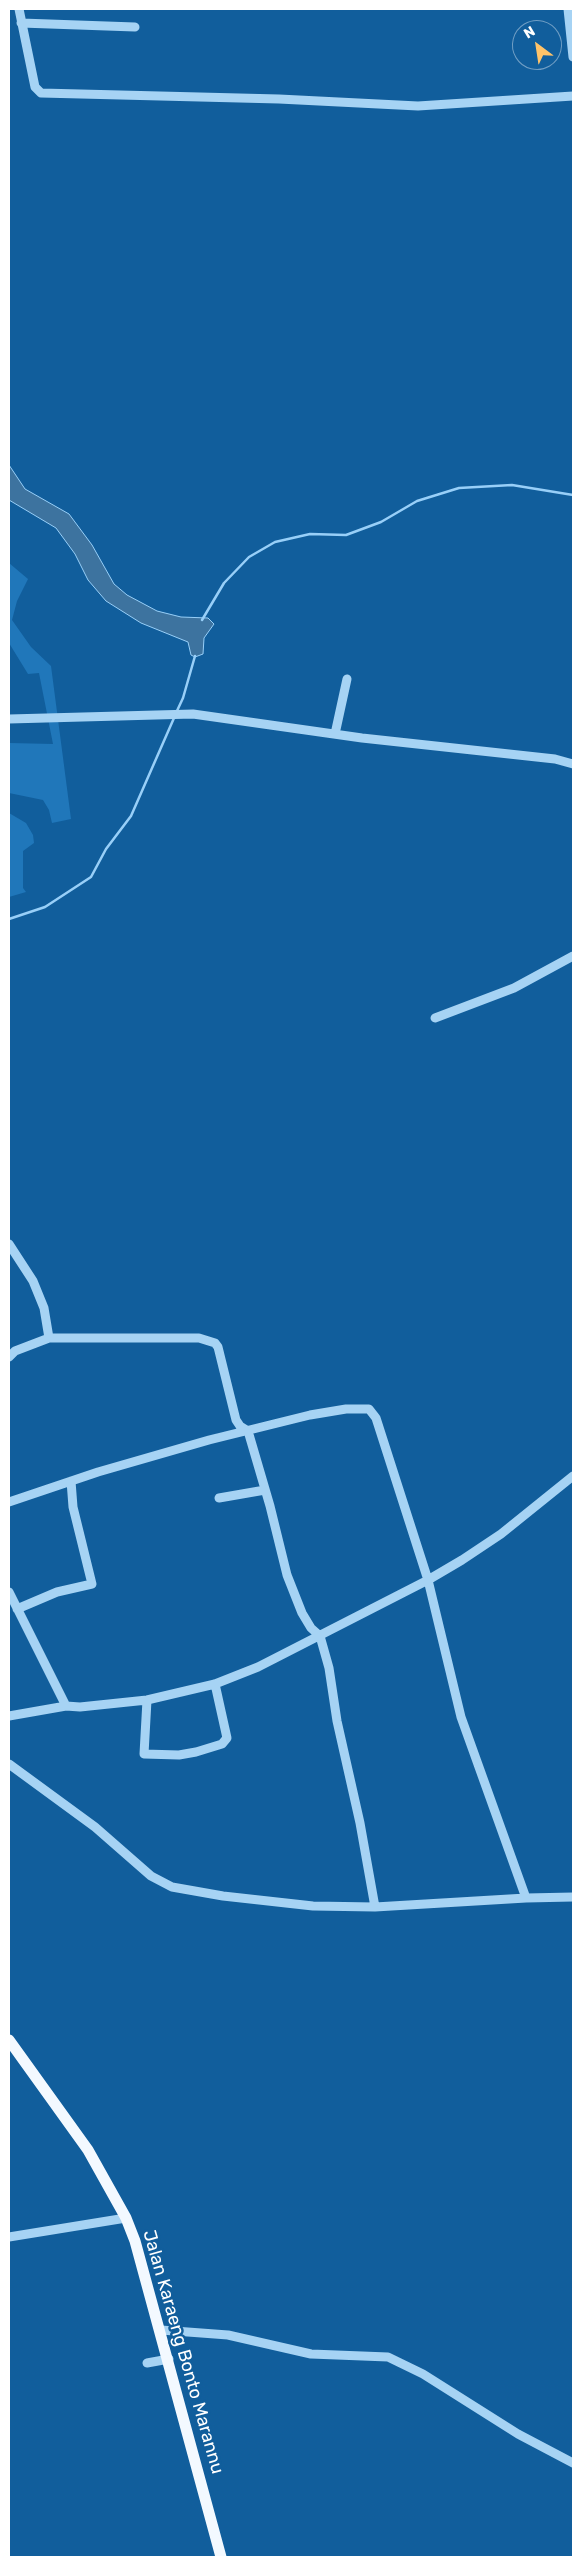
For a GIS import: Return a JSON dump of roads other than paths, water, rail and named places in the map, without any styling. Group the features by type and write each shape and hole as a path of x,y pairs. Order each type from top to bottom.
{"main road":[{"name":"Jalan Karaeng Bonto Marannu","path":"9,2040 80,2137 126,2218 139,2250 221,2557"}],"street":[{"path":"19,9 35,87 41,93 279,99 418,106 573,96"},
{"path":"568,9 573,57"},
{"path":"21,23 135,27"},
{"path":"335,734 342,710 347,679"},
{"path":"9,719 193,714 335,734 555,759 573,764"},
{"path":"435,1018 514,988 573,956"},
{"path":"9,1244 33,1281 44,1308 48,1338"},
{"path":"9,1357 15,1351 48,1338 199,1338 215,1343 219,1351 236,1420 248,1430 287,1575 304,1618 320,1636 334,1692 337,1721 359,1814 375,1907"},
{"path":"9,1502 71,1481 248,1430 310,1415 346,1409 369,1409 376,1418 428,1580 461,1717 526,1898"},
{"path":"9,1716 66,1706 80,1707 147,1700 215,1684 258,1667 428,1580 501,1534 573,1476"},
{"path":"17,1609 58,1592 92,1584 74,1507 71,1481"},
{"path":"219,1498 265,1490"},
{"path":"9,1592 66,1706"},
{"path":"147,1700 144,1754 179,1755 196,1752 222,1744 227,1738 215,1684"},
{"path":"9,1764 95,1827 164,1884 193,1892 314,1906 375,1907 526,1898 573,1898"},
{"path":"9,2237 126,2218"},
{"path":"161,2330 228,2335 311,2354 388,2357 423,2374 518,2434 573,2463"},
{"path":"147,2363 169,2359"}],"waterway":[{"path":"202,620 224,583 249,557 275,542 310,534 346,535 381,522 417,501 459,488 512,485 573,495"},
{"path":"176,713 183,698 195,656"},
{"path":"9,919 45,907 91,877 106,849 131,816 174,718"}]}
